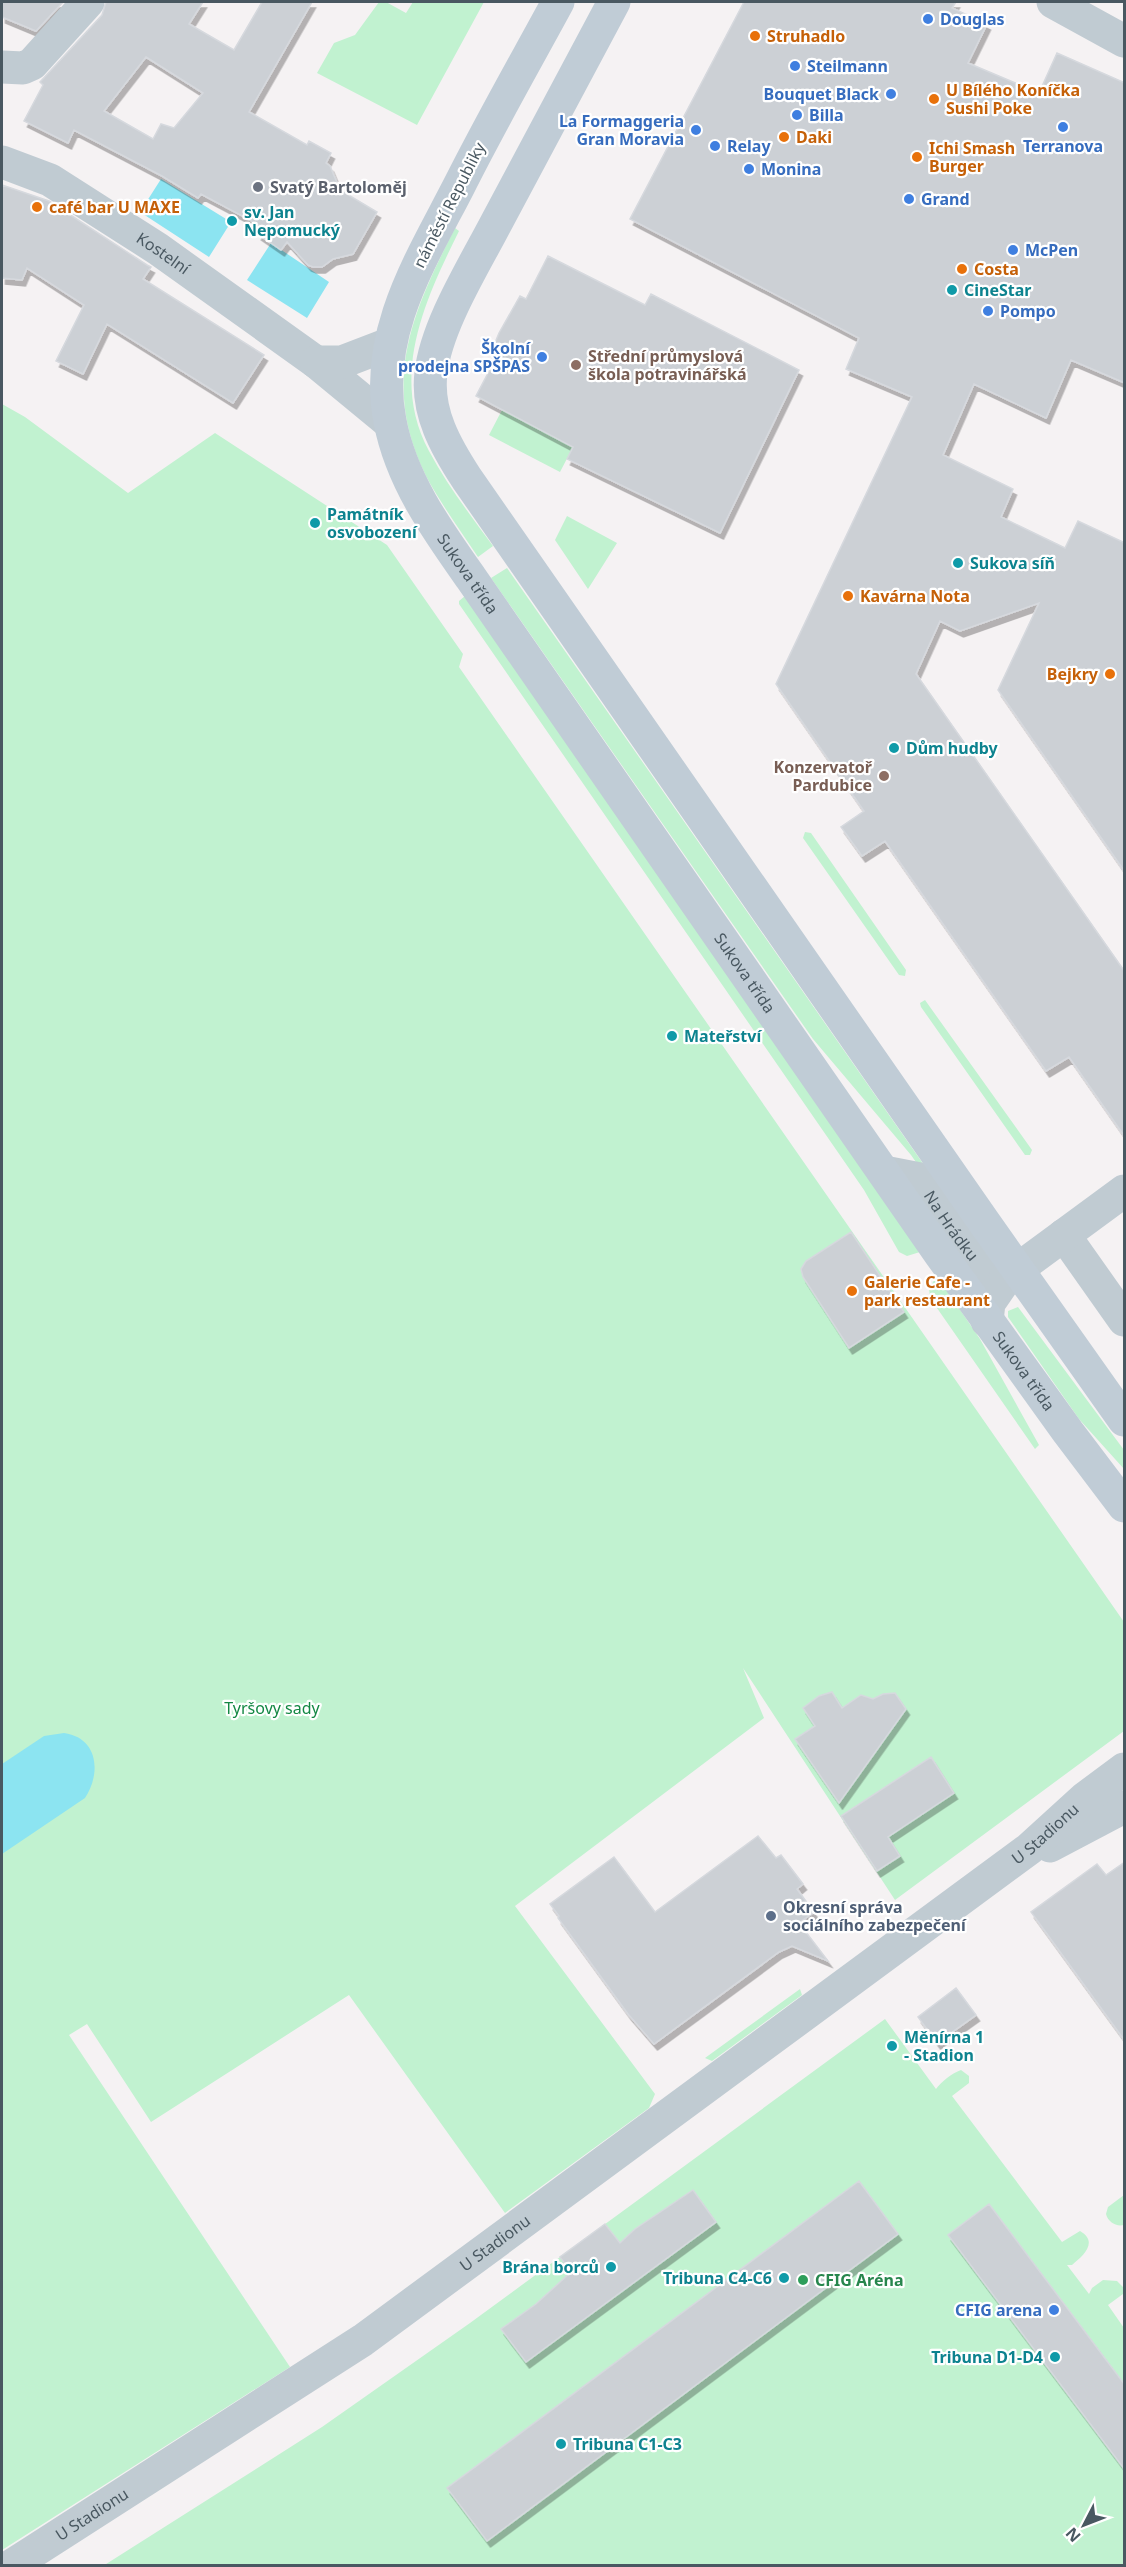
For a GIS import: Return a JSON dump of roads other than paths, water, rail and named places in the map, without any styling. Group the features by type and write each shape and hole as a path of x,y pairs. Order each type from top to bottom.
{"street":[{"path":"2,67 14,69 32,64 88,2"},
{"name":"náměstí Republiky","path":"390,423 386,391 389,344 406,292 424,252 558,2"},
{"path":"614,2 469,276 439,340 432,366 432,405 445,443 467,479 1017,1270 1125,1420"},
{"path":"1064,4 1093,25 1125,40"},
{"name":"Kostelní","path":"2,162 50,180 129,229 316,362 390,423"},
{"path":"316,362 342,362 389,344"},
{"name":"Sukova třída","path":"390,423 411,485 438,530 987,1321 1125,1506"},
{"name":"Na Hrádku","path":"884,1172 920,1179 960,1239 987,1272 1002,1278 1017,1270"},
{"name":"Na Hrádku","path":"987,1321 987,1310 993,1294 1017,1270 1125,1191"},
{"path":"1064,1235 1125,1320"},
{"name":"U Stadionu","path":"11,2565 363,2340 1029,1849 1085,1798 1125,1769"},
{"name":"U Stadionu","path":"963,1897 1032,1855 1125,1807"}],"water":[{"path":"161,179 231,222 209,257 140,212"},
{"path":"271,243 329,282 307,318 247,280"},
{"path":"64,1733 76,1736 90,1749 95,1768 90,1789 85,1798 2,1854 2,1764 44,1736"}],"place":[{"name":"Douglas","path":"928,19"},
{"name":"Struhadlo","path":"755,36"},
{"name":"Steilmann","path":"795,66"},
{"name":"Bouquet Black","path":"891,94"},
{"name":"U Bílého Koníčka Sushi Poke","path":"934,99"},
{"name":"Billa","path":"797,115"},
{"name":"Terranova","path":"1063,127"},
{"name":"La Formaggeria Gran Moravia","path":"696,130"},
{"name":"Daki","path":"784,137"},
{"name":"Relay","path":"715,146"},
{"name":"Ichi Smash Burger","path":"917,157"},
{"name":"Monina","path":"749,169"},
{"name":"Svatý Bartoloměj","path":"258,187"},
{"name":"Grand","path":"909,199"},
{"name":"café bar U MAXE","path":"37,207"},
{"name":"sv. Jan Nepomucký","path":"232,221"},
{"name":"McPen","path":"1013,250"},
{"name":"Costa","path":"962,269"},
{"name":"CineStar","path":"952,290"},
{"name":"Pompo","path":"988,311"},
{"name":"Školní prodejna SPŠPAS","path":"542,357"},
{"name":"Střední průmyslová škola potravinářská","path":"576,365"},
{"name":"Památník osvobození","path":"315,523"},
{"name":"Sukova síň","path":"958,563"},
{"name":"Kavárna Nota","path":"848,596"},
{"name":"Bejkry","path":"1110,674"},
{"name":"Dům hudby","path":"894,748"},
{"name":"Konzervatoř Pardubice","path":"884,776"},
{"name":"Mateřství","path":"672,1036"},
{"name":"Galerie Cafe - park restaurant","path":"852,1291"},
{"name":"Okresní správa sociálního zabezpečení","path":"771,1916"},
{"name":"Měnírna 1 - Stadion","path":"892,2046"},
{"name":"Brána borců","path":"611,2267"},
{"name":"Tribuna C4-C6","path":"784,2278"},
{"name":"CFIG Aréna","path":"803,2280"},
{"name":"CFIG arena","path":"1054,2310"},
{"name":"Tribuna D1-D4","path":"1055,2357"},
{"name":"Tribuna C1-C3","path":"561,2444"}],"park label":[{"name":"Tyršovy sady","path":"272,1708"}]}
